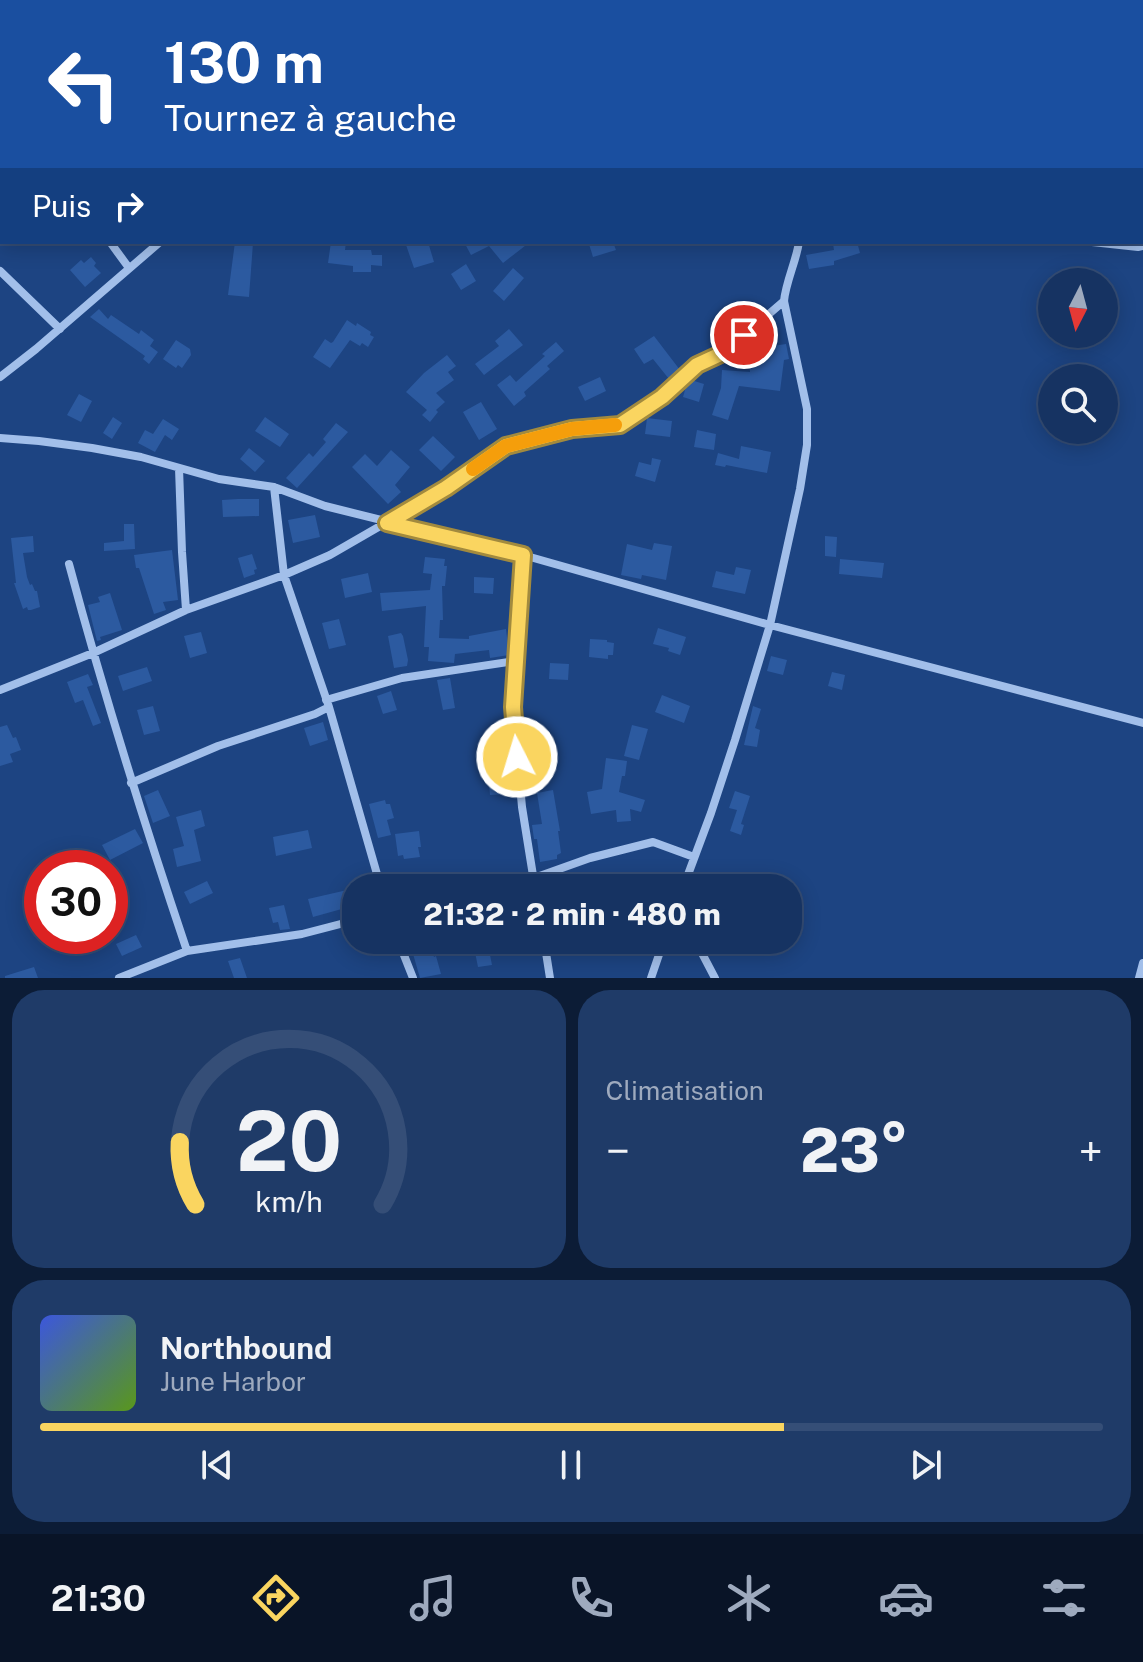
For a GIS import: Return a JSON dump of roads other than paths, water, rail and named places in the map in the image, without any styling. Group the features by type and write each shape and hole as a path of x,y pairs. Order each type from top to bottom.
{"street":[{"path":"111,244 129,268"},
{"path":"0,377 158,244"},
{"path":"688,874 711,813 770,625 800,489 807,445 807,409 784,301 799,244"},
{"path":"1110,244 1143,246"},
{"path":"0,271 60,329"},
{"path":"0,690 93,653 186,610 330,555 446,488 506,446 572,429 620,425 662,397 697,365 725,352 784,301"},
{"path":"0,438 92,448 141,457 219,479 274,487 325,506 387,523 523,555 770,625 1143,723"},
{"path":"179,468 186,610"},
{"path":"274,487 284,575 328,704 377,874"},
{"path":"523,555 513,707 522,807 533,874"},
{"path":"69,564 131,783 187,951"},
{"path":"131,783 218,746 315,714 328,704 402,678 515,661"},
{"path":"554,874 590,858 653,842 694,857"},
{"path":"119,978 187,951 302,934 342,924"},
{"path":"404,954 413,978"},
{"path":"546,954 550,978"},
{"path":"651,978 659,954"},
{"path":"702,954 715,978"},
{"path":"1139,978 1143,963"}]}
